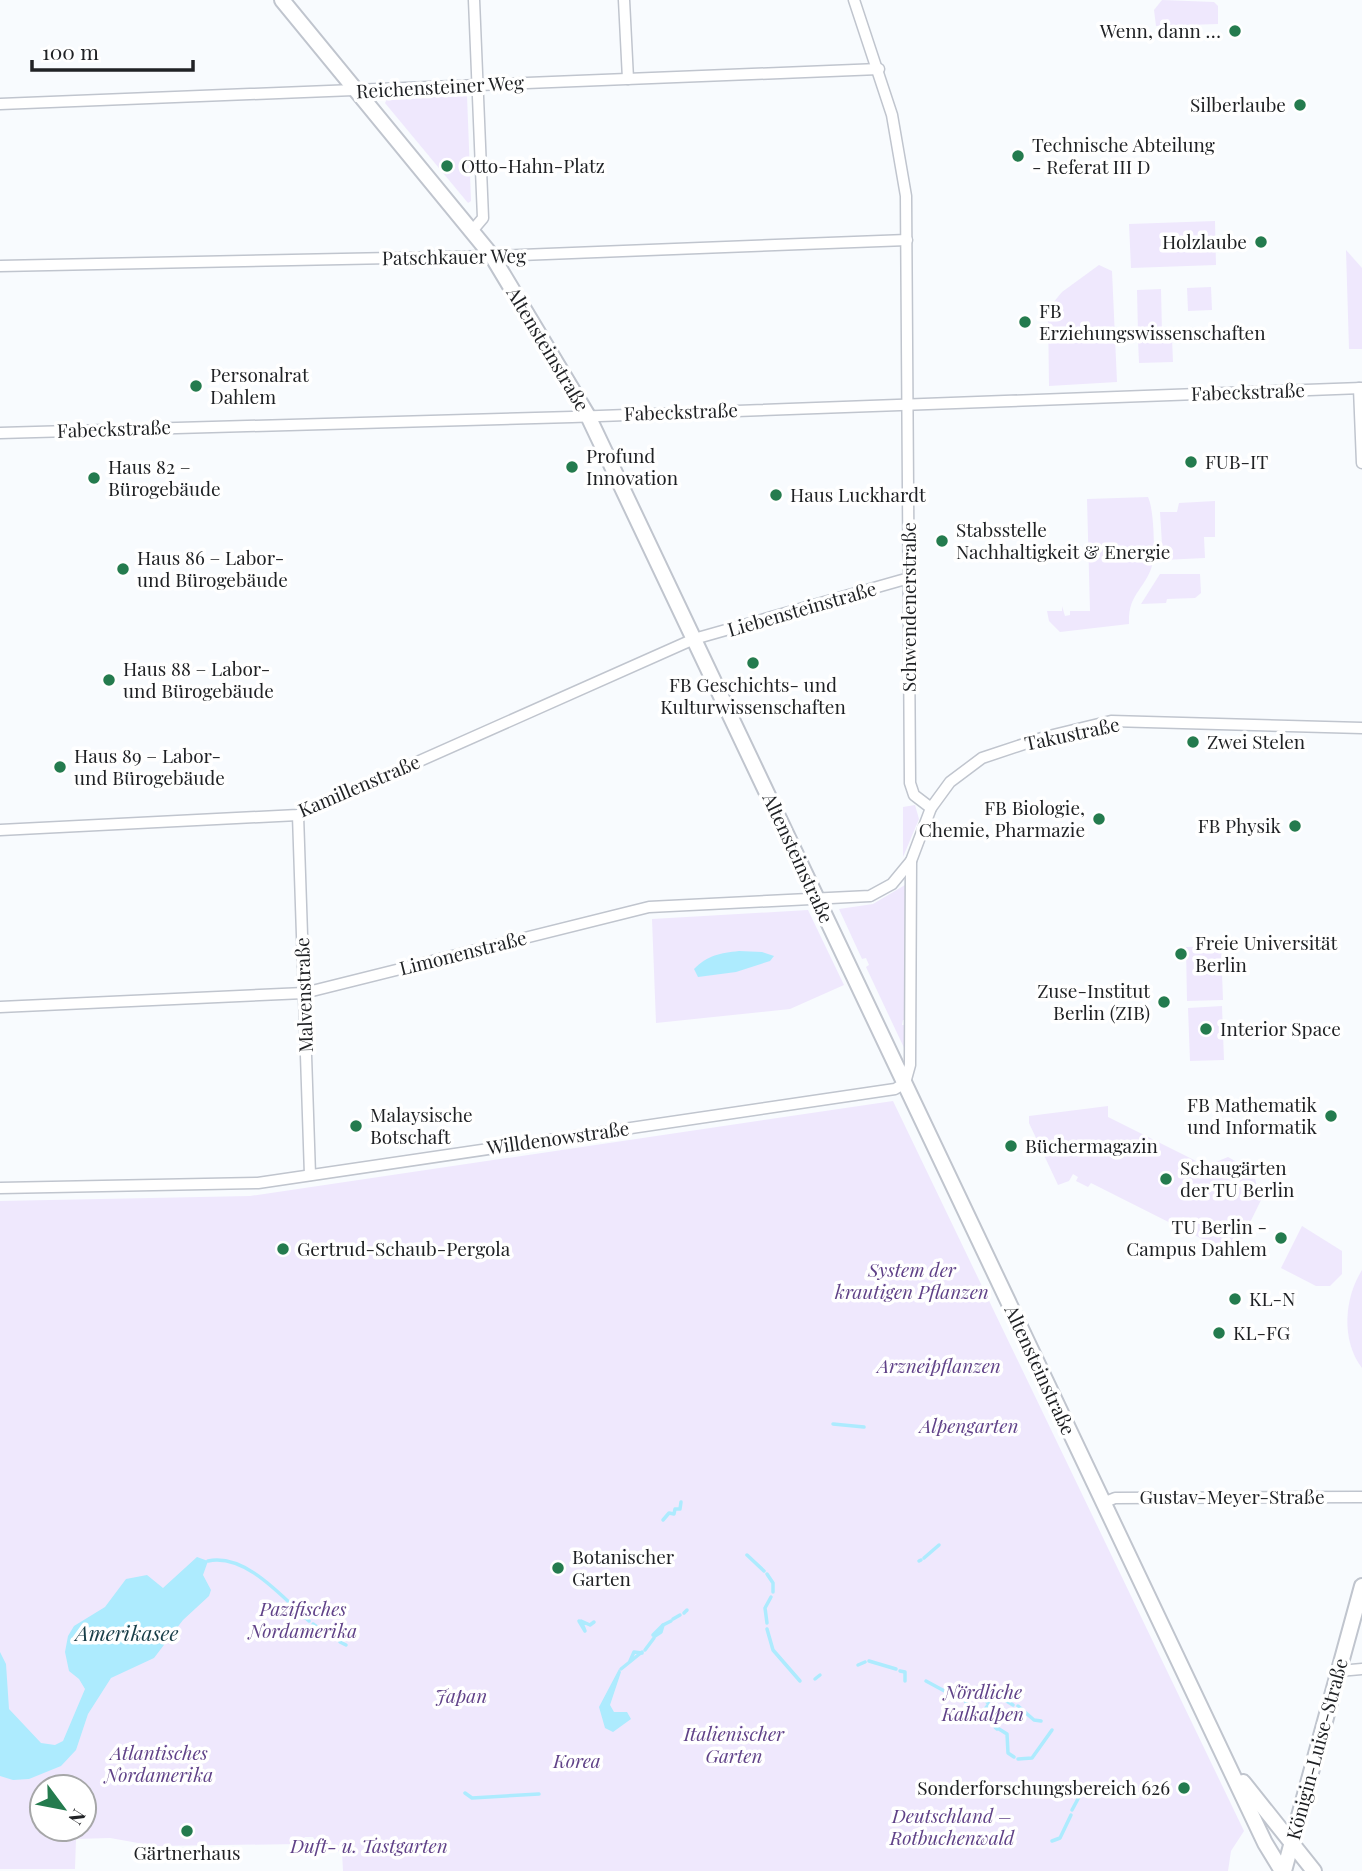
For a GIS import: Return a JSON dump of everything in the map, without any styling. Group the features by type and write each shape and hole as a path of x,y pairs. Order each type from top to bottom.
{"main road":[{"name":"Altensteinstraße","path":"282,0 492,256 588,416 1269,1852 1283,1871"},
{"name":"Königin-Luise-Straße","path":"1283,1871 1362,1586"},
{"name":"Altensteinstraße","path":"1231,1767 1314,1871"}],"street":[{"path":"472,231 483,218 474,0"},
{"path":"624,0 628,79"},
{"name":"Schwendenerstraße","path":"854,0 879,69 901,156 907,240 910,783 914,795 930,808"},
{"name":"Reichensteiner Weg","path":"0,104 879,69"},
{"name":"Patschkauer Weg","path":"0,266 492,256 907,240"},
{"path":"1360,388 1362,463"},
{"name":"Fabeckstraße","path":"0,433 588,416 1360,388"},
{"name":"Liebensteinstraße","path":"694,639 909,578"},
{"name":"Kamillenstraße","path":"0,830 298,815 694,639"},
{"name":"Takustraße","path":"930,808 950,782 982,758 1045,737 1111,722 1362,728"},
{"path":"905,1083 910,1065 911,861 930,808"},
{"name":"Malvenstraße","path":"298,815 310,1174"},
{"name":"Limonenstraße","path":"0,1007 304,993 649,907 870,896 892,884 911,861"},
{"name":"Willdenowstraße","path":"0,1188 258,1183 881,1091 905,1083"},
{"name":"Gustav-Meyer-Straße","path":"1103,1503 1115,1497 1362,1497"},
{"path":"1339,1671 1362,1669"}],"green space":[{"path":"1162,0 1214,2 1218,6 1218,24 1156,26 1154,10"},
{"path":"467,95 471,201 468,203 385,103 387,99"},
{"path":"1215,221 1216,265 1131,268 1129,224"},
{"path":"1346,250 1362,268 1362,349 1349,349"},
{"path":"1099,265 1112,271 1117,382 1049,386 1048,309 1062,292"},
{"path":"1211,287 1212,310 1188,311 1187,288"},
{"path":"1161,289 1162,332 1138,333 1137,290"},
{"path":"1172,338 1173,362 1139,363 1138,340"},
{"path":"1148,497 1153,522 1153,563 1133,600 1129,624 1060,632 1049,621 1047,611 1062,611 1062,606 1065,616 1070,615 1070,611 1090,611 1087,499"},
{"path":"1215,501 1215,537 1204,537 1205,558 1163,560 1160,512 1177,512 1179,503"},
{"path":"1160,574 1200,574 1201,593 1195,598 1141,604"},
{"path":"915,805 919,819 903,857 903,807"},
{"path":"905,885 906,1020 903,1020 902,1025 906,1025 906,1052 866,967 869,965 866,958 862,959 839,909 873,904"},
{"path":"808,910 844,985 790,1009 656,1023 652,919"},
{"path":"1221,946 1223,1000 1187,1001 1186,947"},
{"path":"1222,1006 1224,1060 1190,1061 1188,1008"},
{"name":"Botanischer Garten","path":"893,1101 1244,1831 1231,1851 1228,1871 343,1871 342,1852 319,1847 313,1837 305,1837 299,1844 155,1846 98,1838 98,1773 28,1773 28,1843 76,1843 75,1869 0,1869 0,1201 250,1196"},
{"name":"Schaugärten der TU Berlin","path":"1108,1106 1108,1117 1206,1166 1228,1157 1253,1171 1259,1194 1263,1196 1234,1255 1091,1183 1088,1187 1076,1181 1078,1177 1073,1174 1069,1181 1058,1185 1029,1123 1029,1116"},
{"path":"1302,1226 1342,1251 1342,1274 1330,1286 1316,1286 1281,1268"},
{"path":"1362,1270 1362,1368 1351,1345 1347,1319 1351,1293"}],"water":[{"path":"762,952 774,956 770,961 736,972 698,977 694,969 704,961 720,954"},
{"name":"Amerikasee","path":"197,1557 208,1561 203,1575 211,1590 209,1596 183,1620 154,1658 111,1678 88,1714 76,1750 61,1766 44,1773 28,1773 28,1779 13,1780 0,1776 0,1652 6,1664 9,1709 41,1743 55,1745 63,1741 85,1689 79,1679 69,1671 65,1652 68,1636 74,1626 105,1607 126,1579 147,1575 163,1588"},
{"path":"619,1669 621,1672 610,1705 614,1712 627,1712 631,1719 613,1732 605,1728 599,1707"}],"waterway":[{"path":"833,1424 864,1427"},
{"path":"663,1520 669,1513 674,1514 675,1509 680,1509 681,1502"},
{"path":"924,1558 939,1545"},
{"path":"747,1555 764,1571"},
{"path":"208,1561 222,1560 250,1570 309,1621"},
{"path":"767,1574 773,1583 773,1592"},
{"path":"767,1623 765,1608 771,1597"},
{"path":"684,1613 687,1610"},
{"path":"673,1619 680,1615"},
{"path":"579,1621 585,1631 581,1621 590,1625 594,1622"},
{"path":"655,1636 661,1632 663,1625 671,1621"},
{"path":"313,1624 322,1631"},
{"path":"653,1635 663,1625"},
{"path":"767,1629 773,1650 800,1681"},
{"path":"325,1633 335,1639"},
{"path":"645,1650 654,1638"},
{"path":"340,1642 346,1645"},
{"path":"630,1661 634,1652 642,1653"},
{"path":"621,1669 642,1652"},
{"path":"869,1661 896,1669"},
{"path":"858,1665 865,1662"},
{"path":"900,1671 905,1672 905,1681"},
{"path":"815,1679 820,1675"},
{"path":"926,1681 950,1694"},
{"path":"995,1694 1013,1705"},
{"path":"955,1695 964,1699 991,1696"},
{"path":"981,1714 989,1704 983,1698"},
{"path":"964,1699 975,1716 981,1714 997,1729"},
{"path":"1018,1706 1034,1720 1041,1721"},
{"path":"999,1729 1007,1734 1008,1753 1014,1757"},
{"path":"1018,1759 1032,1758 1052,1730"},
{"path":"465,1793 472,1798 539,1794"},
{"path":"1072,1810 1079,1797"},
{"path":"1052,1841 1060,1838 1071,1815"}],"place":[{"name":"Wenn, dann …","path":"1235,31"},
{"name":"Silberlaube","path":"1300,105"},
{"name":"Technische Abteilung - Referat III D","path":"1018,156"},
{"name":"Otto-Hahn-Platz","path":"447,166"},
{"name":"Holzlaube","path":"1261,242"},
{"name":"FB Erziehungswissenschaften","path":"1025,322"},
{"name":"Personalrat Dahlem","path":"196,386"},
{"name":"FUB-IT","path":"1191,462"},
{"name":"Profund Innovation","path":"572,467"},
{"name":"Haus 82 – Bürogebäude","path":"94,478"},
{"name":"Haus Luckhardt","path":"776,495"},
{"name":"Stabsstelle Nachhaltigkeit & Energie","path":"942,541"},
{"name":"Haus 86 – Labor- und Bürogebäude","path":"123,569"},
{"name":"FB Geschichts- und Kulturwissenschaften","path":"753,663"},
{"name":"Haus 88 – Labor- und Bürogebäude","path":"109,680"},
{"name":"Zwei Stelen","path":"1193,742"},
{"name":"Haus 89 – Labor- und Bürogebäude","path":"60,767"},
{"name":"FB Biologie, Chemie, Pharmazie","path":"1099,819"},
{"name":"FB Physik","path":"1295,826"},
{"name":"Freie Universität Berlin","path":"1181,954"},
{"name":"Zuse-Institut Berlin (ZIB)","path":"1164,1002"},
{"name":"Interior Space","path":"1206,1029"},
{"name":"FB Mathematik und Informatik","path":"1331,1116"},
{"name":"Malaysische Botschaft","path":"356,1126"},
{"name":"Büchermagazin","path":"1011,1146"},
{"name":"Schaugärten der TU Berlin","path":"1166,1179"},
{"name":"TU Berlin - Campus Dahlem","path":"1281,1238"},
{"name":"Gertrud-Schaub-Pergola","path":"283,1249"},
{"name":"KL-N","path":"1235,1299"},
{"name":"KL-FG","path":"1219,1333"},
{"name":"Botanischer Garten","path":"558,1568"},
{"name":"Sonderforschungsbereich 626","path":"1184,1788"},
{"name":"Gärtnerhaus","path":"187,1831"}],"park label":[{"name":"System der krautigen Pflanzen","path":"912,1281"},
{"name":"Arzneipflanzen","path":"939,1366"},
{"name":"Alpengarten","path":"969,1426"},
{"name":"Pazifisches Nordamerika","path":"303,1620"},
{"name":"Japan","path":"461,1696"},
{"name":"Nördliche Kalkalpen","path":"983,1703"},
{"name":"Italienischer Garten","path":"734,1745"},
{"name":"Korea","path":"577,1761"},
{"name":"Atlantisches Nordamerika","path":"159,1764"},
{"name":"Deutschland – Rotbuchenwald","path":"952,1827"},
{"name":"Duft- u. Tastgarten","path":"369,1846"}]}
